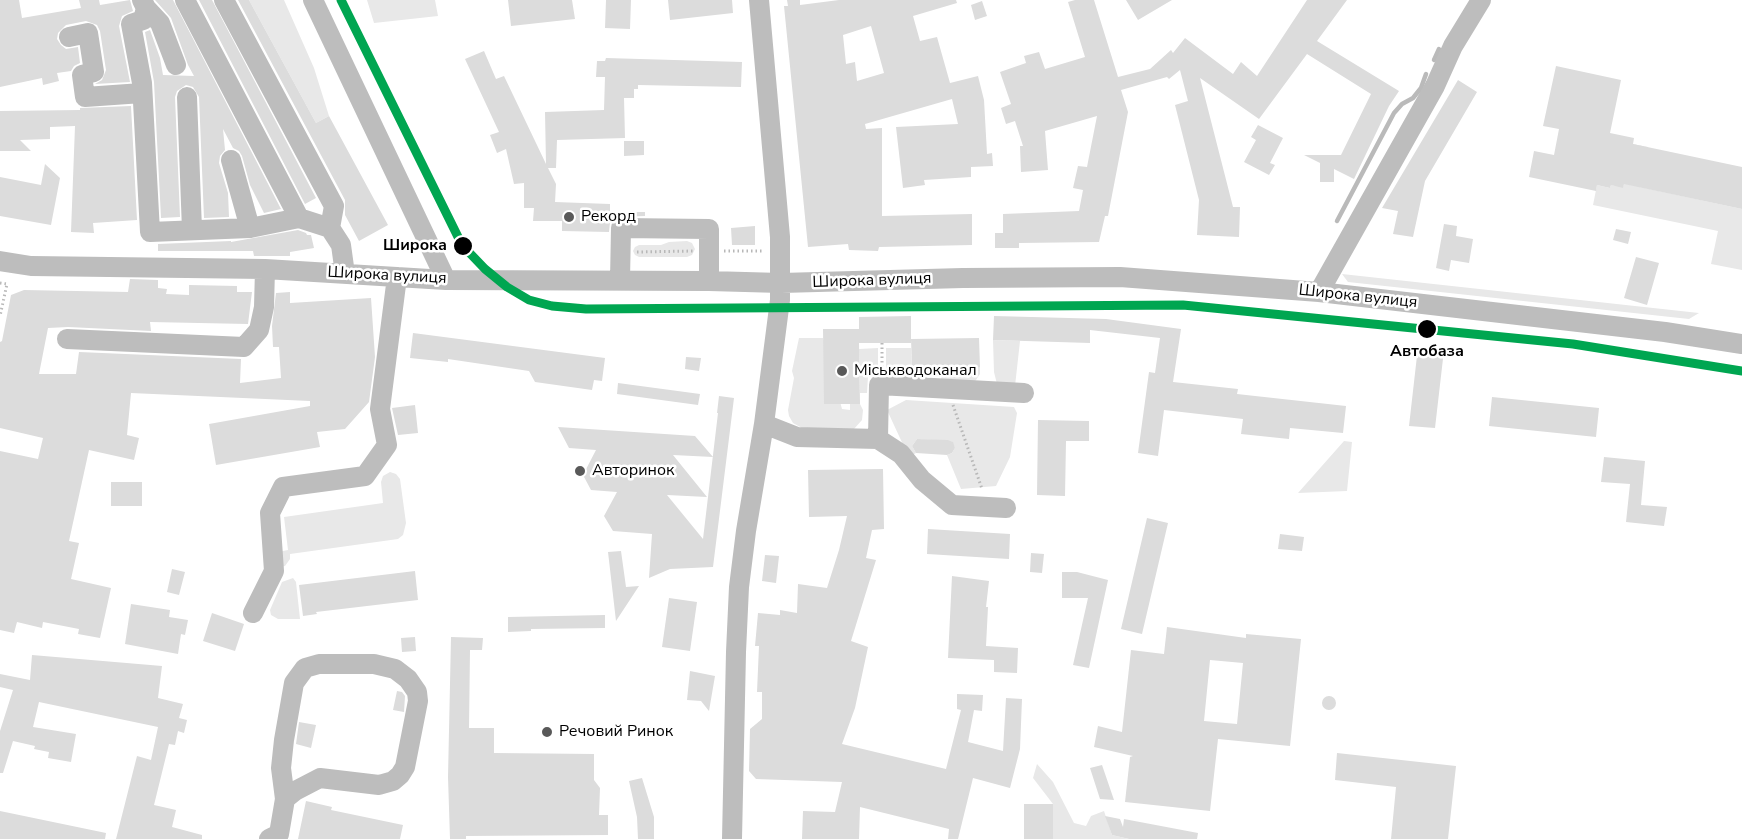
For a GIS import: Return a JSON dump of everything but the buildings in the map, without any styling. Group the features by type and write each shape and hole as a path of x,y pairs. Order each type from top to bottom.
{"street":[{"path":"185,0 299,218"},
{"path":"224,0 334,206 330,228"},
{"path":"313,0 446,280"},
{"path":"732,839 739,587 764,424 781,283 780,237 759,0"},
{"path":"1318,292 1435,86 1453,46 1481,0"},
{"path":"144,4 144,20 131,24 142,93 150,232 250,228 299,218 330,228 341,245 345,274"},
{"path":"144,4 160,23 176,65"},
{"path":"69,37 88,33 94,72 82,75 85,97 142,93"},
{"path":"187,97 192,230"},
{"path":"231,160 250,228"},
{"path":"620,280 621,228 709,229 709,280"},
{"name":"Широка вулиця","path":"0,261 32,266 265,269 446,280 709,280 781,283 1120,277 1318,292 1665,332 1742,344"},
{"path":"67,339 244,347 259,330 264,307 265,269"},
{"path":"254,613 274,571 270,513 283,487 365,476 387,445 380,409 398,278"},
{"path":"878,439 879,385 1024,393"},
{"path":"764,424 797,437 878,439 901,454 922,480 952,505 997,507"},
{"path":"269,839 279,834 285,799 281,768 284,740 294,683 305,668 319,664 374,664 394,669 408,679 417,692 418,701 405,767 400,775 393,781 379,785 320,778 285,799"}],"path":[{"path":"0,283 7,284 0,316"},
{"path":"882,343 882,385"},
{"path":"948,389 997,507"}],"shaded area":[{"path":"249,0 284,0 314,68 329,116 316,123"},
{"path":"367,0 435,0 438,16 374,23"},
{"path":"1633,144 1648,147 1640,187 1742,209 1742,270 1711,264 1718,231 1593,205 1597,185 1610,188 1611,185 1623,187"},
{"path":"687,241 692,243 695,249 692,255 687,257 639,257 633,251 639,245 661,245"},
{"path":"1342,274 1699,313 1689,319 1348,282"},
{"path":"799,338 823,338 842,409 850,410 850,404 860,404 863,410 862,420 854,429 802,428 793,423 788,410 794,378 792,371"},
{"path":"993,340 1020,341 1015,386 997,384 994,372"},
{"path":"878,348 878,375 868,376 867,393 860,393 859,349"},
{"path":"886,348 911,348 912,367 927,367 927,380 886,378"},
{"path":"941,367 980,367 980,374 974,383 941,381"},
{"path":"906,400 1014,407 1017,413 1010,457 996,486 961,489 947,455 955,448 951,441 917,439 912,446 916,453 911,456 906,451 887,410"},
{"path":"1344,441 1352,442 1347,491 1298,493"},
{"path":"390,472 396,474 400,479 406,523 403,535 398,539 290,554 290,559 285,566 280,567 278,552 288,550 284,517 383,503 381,482 383,476"},
{"path":"293,578 296,582 300,619 278,619 271,615 270,610 282,582"},
{"path":"1037,764 1053,782 1074,823 1086,826 1091,816 1104,811 1112,835 1129,839 1053,839 1053,804 1033,778"}],"waterway":[{"path":"1434,60 1439,49"},
{"path":"1337,221 1394,113 1402,104 1413,98 1421,88 1426,74"}],"transit line":[{"path":"341,0 462,245 485,269 507,287 529,300 552,306 586,309 1183,305 1573,344 1742,371"}],"place":[{"name":"Рекорд","path":"569,217"},
{"name":"Широка","path":"463,246"},
{"name":"Автобаза","path":"1427,329"},
{"name":"Міськводоканал","path":"842,371"},
{"name":"Авторинок","path":"580,471"},
{"name":"Речовий Ринок","path":"547,732"}]}
